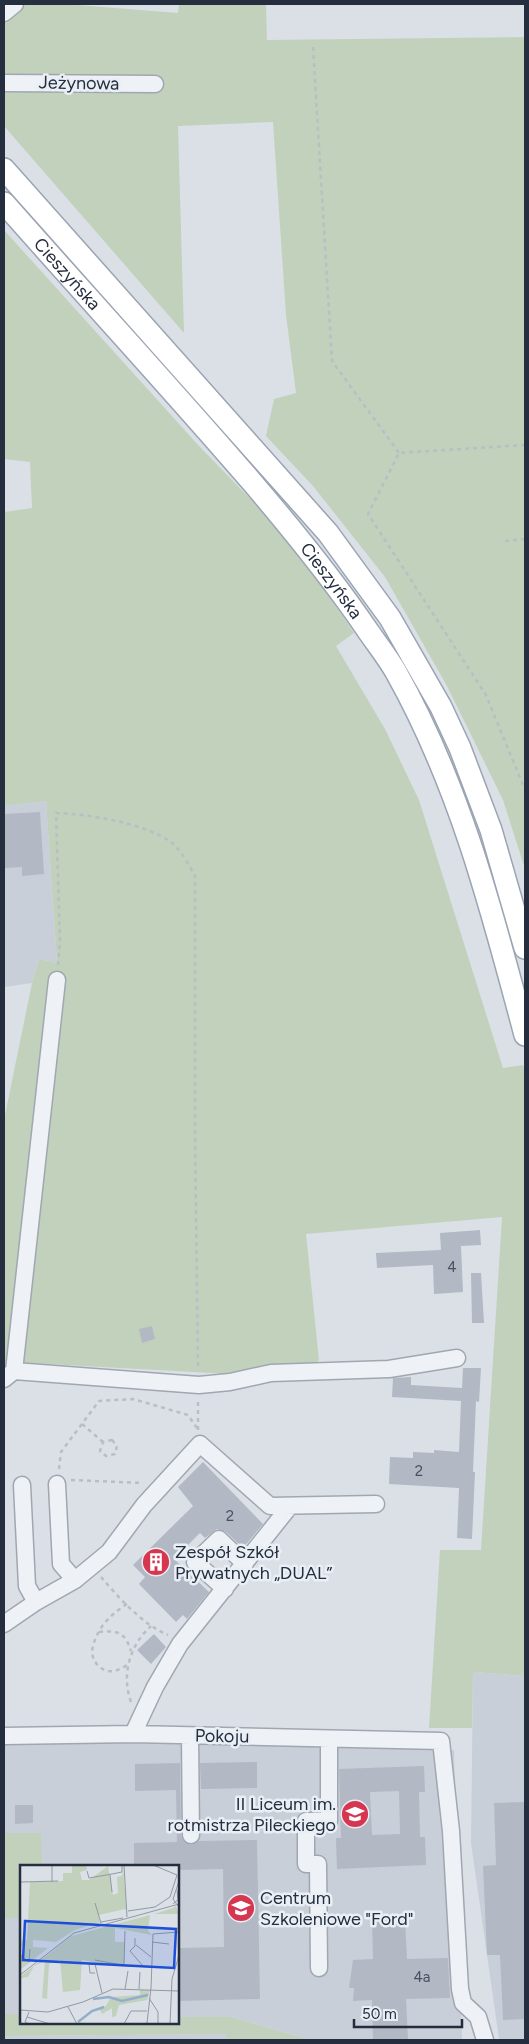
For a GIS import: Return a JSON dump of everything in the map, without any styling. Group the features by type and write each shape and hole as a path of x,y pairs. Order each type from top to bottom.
{"main road":[{"name":"Cieszyńska","path":"4,169 321,526 390,618 441,707 460,748 491,830 525,948"},
{"name":"Cieszyńska","path":"4,204 284,519 337,584 396,671 436,754 470,840 525,1035"}],"street":[{"path":"4,13 15,4"},
{"name":"Jeżynowa","path":"4,82 155,84"},
{"path":"57,980 9,1375 199,1385 230,1382 271,1373 389,1369 457,1358"},
{"path":"4,1624 36,1602 74,1580 109,1552 144,1505 164,1484 199,1436 270,1506 376,1504"},
{"path":"61,1478 61,1564 74,1580"},
{"path":"22,1485 27,1586 36,1602"},
{"path":"134,1734 155,1687 183,1640 290,1506"},
{"path":"225,1589 196,1562 219,1539 245,1564"},
{"name":"Pokoju","path":"4,1736 134,1734 441,1741 451,1831 461,2005 478,2017 485,2040"},
{"path":"190,1736 191,1835"},
{"path":"319,1968 318,1864 306,1864 306,1822 329,1821 329,1739"}],"path":[{"path":"313,47 332,361 399,453"},
{"path":"399,453 525,446"},
{"path":"399,453 368,514 486,695 525,790"},
{"path":"504,540 525,539"},
{"path":"57,980 60,942 56,812 81,814 120,823 150,832 171,842 196,876 195,1133 199,1436"},
{"path":"164,1484 61,1478 61,1452 99,1401 133,1399 188,1415 199,1436"},
{"path":"82,1424 104,1442"},
{"path":"112,1440 117,1446 115,1454 106,1456 100,1450 104,1442 112,1440"},
{"path":"92,1566 127,1604 151,1626 183,1640"},
{"path":"127,1604 108,1618 93,1646 92,1656 96,1664 110,1671 116,1671 129,1664"},
{"path":"132,1704 127,1685 129,1664 132,1652 142,1635 151,1626"},
{"path":"99,1632 109,1631 122,1634 126,1638 132,1652"}],"shaded area":[{"path":"46,801 57,963 39,959 32,983 4,987 4,806"},
{"path":"473,1672 525,1676 525,2040 497,2040 499,2039 471,1843"},
{"path":"26,1741 454,1750 462,2040 310,2040 231,2017 179,2017 179,1865 20,1865 20,2014 4,2014 4,1743"},
{"path":"226,2034 226,2040 4,2040 4,2036"}],"green space":[{"path":"4,4 65,4 178,13 179,4 266,4 267,40 525,37 525,869 503,800 447,686 385,577 313,486 266,436 274,399 296,393 286,315 273,122 178,126 184,333 4,126"},
{"path":"4,230 199,446 292,542 354,633 336,646 385,729 419,800 503,1068 523,1065 525,1072 525,1676 473,1672 472,1728 429,1728 440,1550 481,1550 502,1217 306,1234 319,1360 303,1378 29,1363 4,1368 4,1120 32,983 39,959 57,963 46,801 4,806 4,512 32,508 30,462 4,459"},
{"path":"4,1833 41,1833 42,1865 20,1865 20,1918 4,1918"},
{"path":"4,2014 20,2014 20,2024 179,2024 179,2017 231,2017 310,2040 226,2040 226,2034 4,2036"}],"building":[{"path":"40,812 44,874 22,876 22,867 4,868 4,814"},
{"path":"480,1230 481,1245 461,1246 463,1292 434,1294 433,1265 377,1268 376,1253 441,1250 440,1233"},
{"path":"471,1273 481,1273 484,1323 472,1323"},
{"path":"152,1326 155,1339 142,1343 139,1329"},
{"path":"463,1368 481,1368 479,1402 476,1401 472,1539 457,1538 459,1488 389,1484 390,1457 413,1458 413,1452 434,1453 434,1450 459,1452 461,1401 392,1397 393,1378 411,1377 411,1385 462,1388"},
{"path":"203,1462 263,1524 243,1548 226,1532 217,1529 205,1538 200,1533 174,1559 209,1592 187,1619 183,1615 176,1622 139,1584 145,1577 133,1565 193,1506 178,1487"},
{"path":"154,1634 166,1647 151,1664 137,1650"},
{"path":"257,1762 257,1788 201,1789 200,1763"},
{"name":"Centrum Szkoleniowe \"Ford\"","path":"180,1763 181,1835 183,1840 191,1845 199,1841 257,1840 260,1999 179,2001 179,1948 224,1947 223,1869 179,1870 179,1865 134,1865 134,1843 177,1842 176,1790 135,1791 135,1764"},
{"name":"II Liceum im. rotmistrza Pileckiego","path":"424,1766 425,1792 419,1792 420,1837 425,1837 426,1865 337,1869 336,1838 341,1838 339,1769","holes":["399,1791 400,1834 372,1835 370,1792"]},
{"path":"525,1802 525,2019 503,2020 500,1955 487,1955 483,1866 496,1865 494,1803"},
{"path":"15,1805 33,1805 33,1823 15,1824"},
{"path":"405,1919 407,1959 448,1958 450,1998 406,1999 408,2040 373,2040 372,2000 353,2001 354,1988 349,1988 353,1960 373,1959 372,1920"}],"place":[{"name":"Zespół Szkół Prywatnych „DUAL”","path":"156,1562"},
{"name":"II Liceum im. rotmistrza Pileckiego","path":"355,1814"},
{"name":"Centrum Szkoleniowe \"Ford\"","path":"241,1908"}]}
